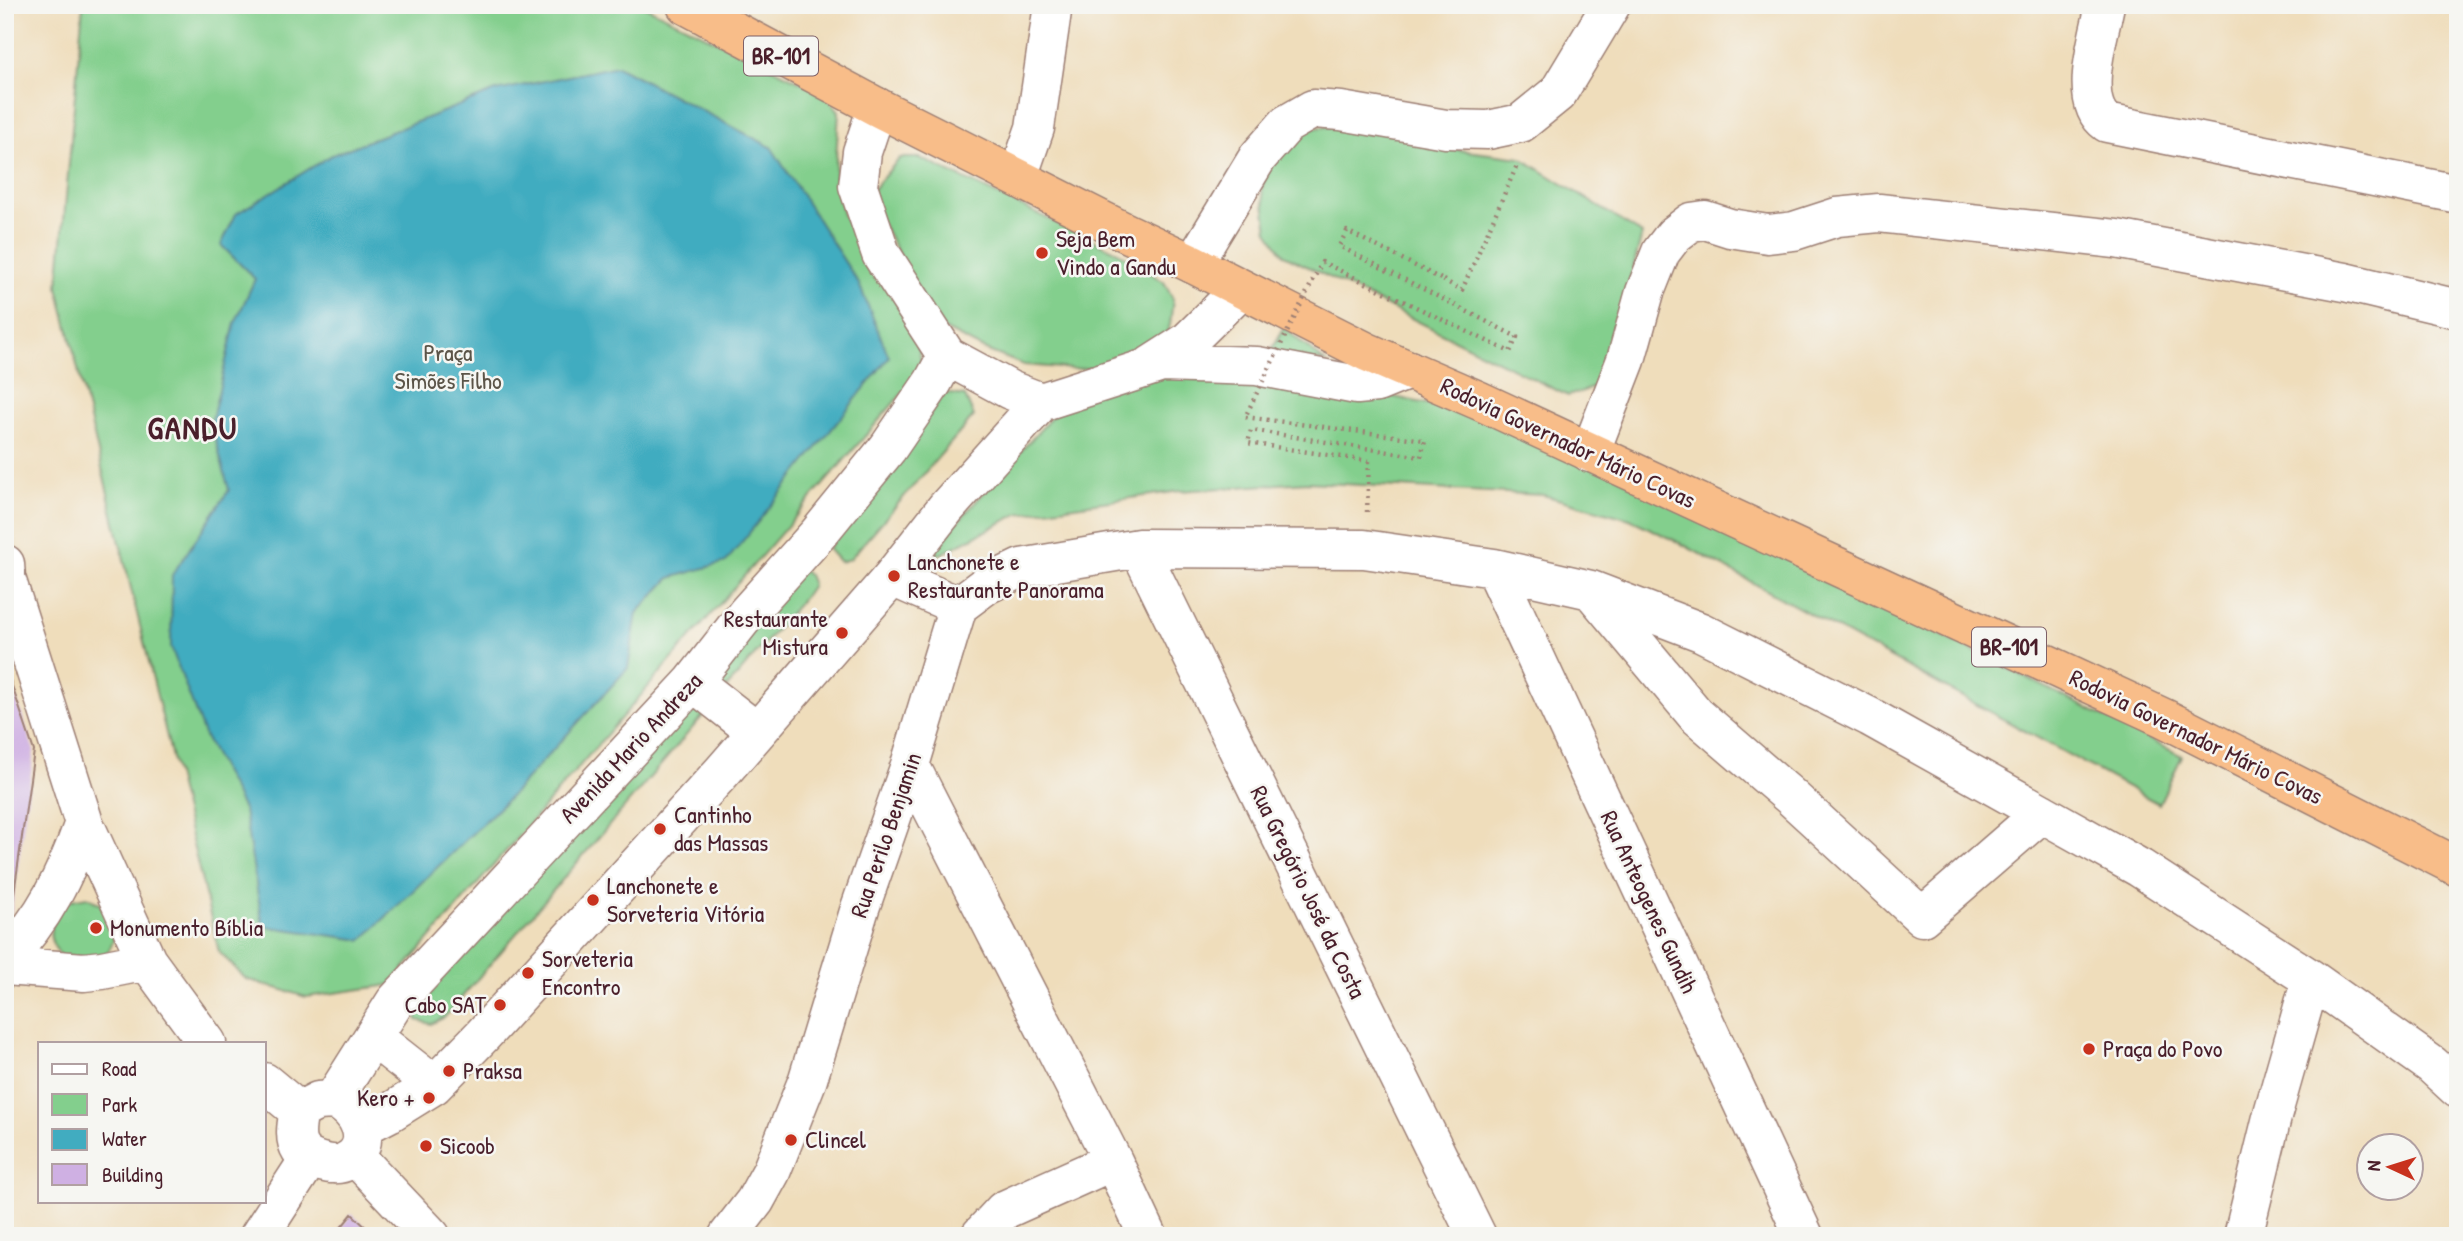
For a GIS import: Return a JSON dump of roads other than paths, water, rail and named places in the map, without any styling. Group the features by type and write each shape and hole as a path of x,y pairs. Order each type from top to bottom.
{"highway":[{"name":"Rodovia Governador Mário Covas","path":"686,5 877,107 1367,352 1480,401 2164,718 2458,867"}],"street":[{"path":"1018,177 1035,128 1053,5"},
{"path":"1194,264 1258,157 1287,124 1313,109 1341,111 1446,129 1488,130 1521,123 1558,93 1611,5"},
{"path":"2105,5 2092,74 2092,102 2099,117 2107,123 2458,194"},
{"path":"877,107 862,152 858,186 881,254 947,356 1010,390 1041,402"},
{"path":"1590,453 1626,360 1646,292 1661,253 1674,235 1690,222 1705,219 1730,228 1768,234 1794,231 1837,217 1879,213 2116,239 2345,282 2458,309"},
{"path":"1151,365 1187,342 1241,289"},
{"name":"Avenida Mario Andreza","path":"316,1106 373,1037 395,1002 693,682 747,613 818,534 888,448 933,382 947,356"},
{"path":"316,1106 295,1132 298,1147 309,1159 344,1163 359,1141 389,1113 434,1085 491,1026 757,732 892,577 946,508 1041,402 1162,363 1257,366 1357,385 1377,383 1409,370"},
{"path":"892,577 958,606 986,584 1021,568 1139,548 1364,549 1494,568 1591,590 1713,638 1870,717 2140,868 2311,979 2432,1065 2458,1089"},
{"name":"Rua Gregório José da Costa","path":"1139,548 1477,1236"},
{"name":"Rua Anteogenes Gundih","path":"1494,568 1804,1236"},
{"path":"6,573 84,823 147,961 207,1038"},
{"path":"1591,590 1696,715 1789,794 1922,917 2042,813"},
{"name":"Rua Perilo Benjamin","path":"728,1236 755,1202 771,1172 808,1079 860,908 910,765 958,606"},
{"path":"693,682 757,732"},
{"path":"910,765 1113,1161 1148,1236"},
{"path":"5,959 24,939 50,902 68,869 84,823"},
{"path":"5,967 84,972 147,961"},
{"path":"2243,1236 2273,1113 2311,979"},
{"path":"373,1037 434,1085"},
{"path":"266,1083 316,1106 344,1103 355,1113 359,1141 431,1236"},
{"path":"259,1236 309,1159"},
{"path":"980,1236 1004,1210 1113,1161"},
{"path":"242,1236 246,1202"}],"water":[{"name":"Praça Simões Filho","path":"617,66 771,147 859,284 889,357 726,562 670,578 637,613 628,668 508,799 362,940 263,926 244,811 205,737 171,647 172,575 229,490 211,423 235,323 255,279 221,245 236,214 332,155 496,91"}],"place":[{"name":"Seja Bem Vindo a Gandu","path":"1042,253"},
{"name":"Lanchonete e Restaurante Panorama","path":"894,576"},
{"name":"Restaurante Mistura","path":"842,633"},
{"name":"Cantinho das Massas","path":"660,829"},
{"name":"Lanchonete e Sorveteria Vitória","path":"593,900"},
{"name":"Monumento Bíblia","path":"96,928"},
{"name":"Sorveteria Encontro","path":"528,973"},
{"name":"Cabo SAT","path":"500,1005"},
{"name":"Praça do Povo","path":"2089,1049"},
{"name":"Praksa","path":"449,1071"},
{"name":"Kero +","path":"429,1098"},
{"name":"Clincel","path":"791,1140"},
{"name":"Sicoob","path":"426,1146"}],"district":[{"name":"GANDU","path":"193,428"}]}
